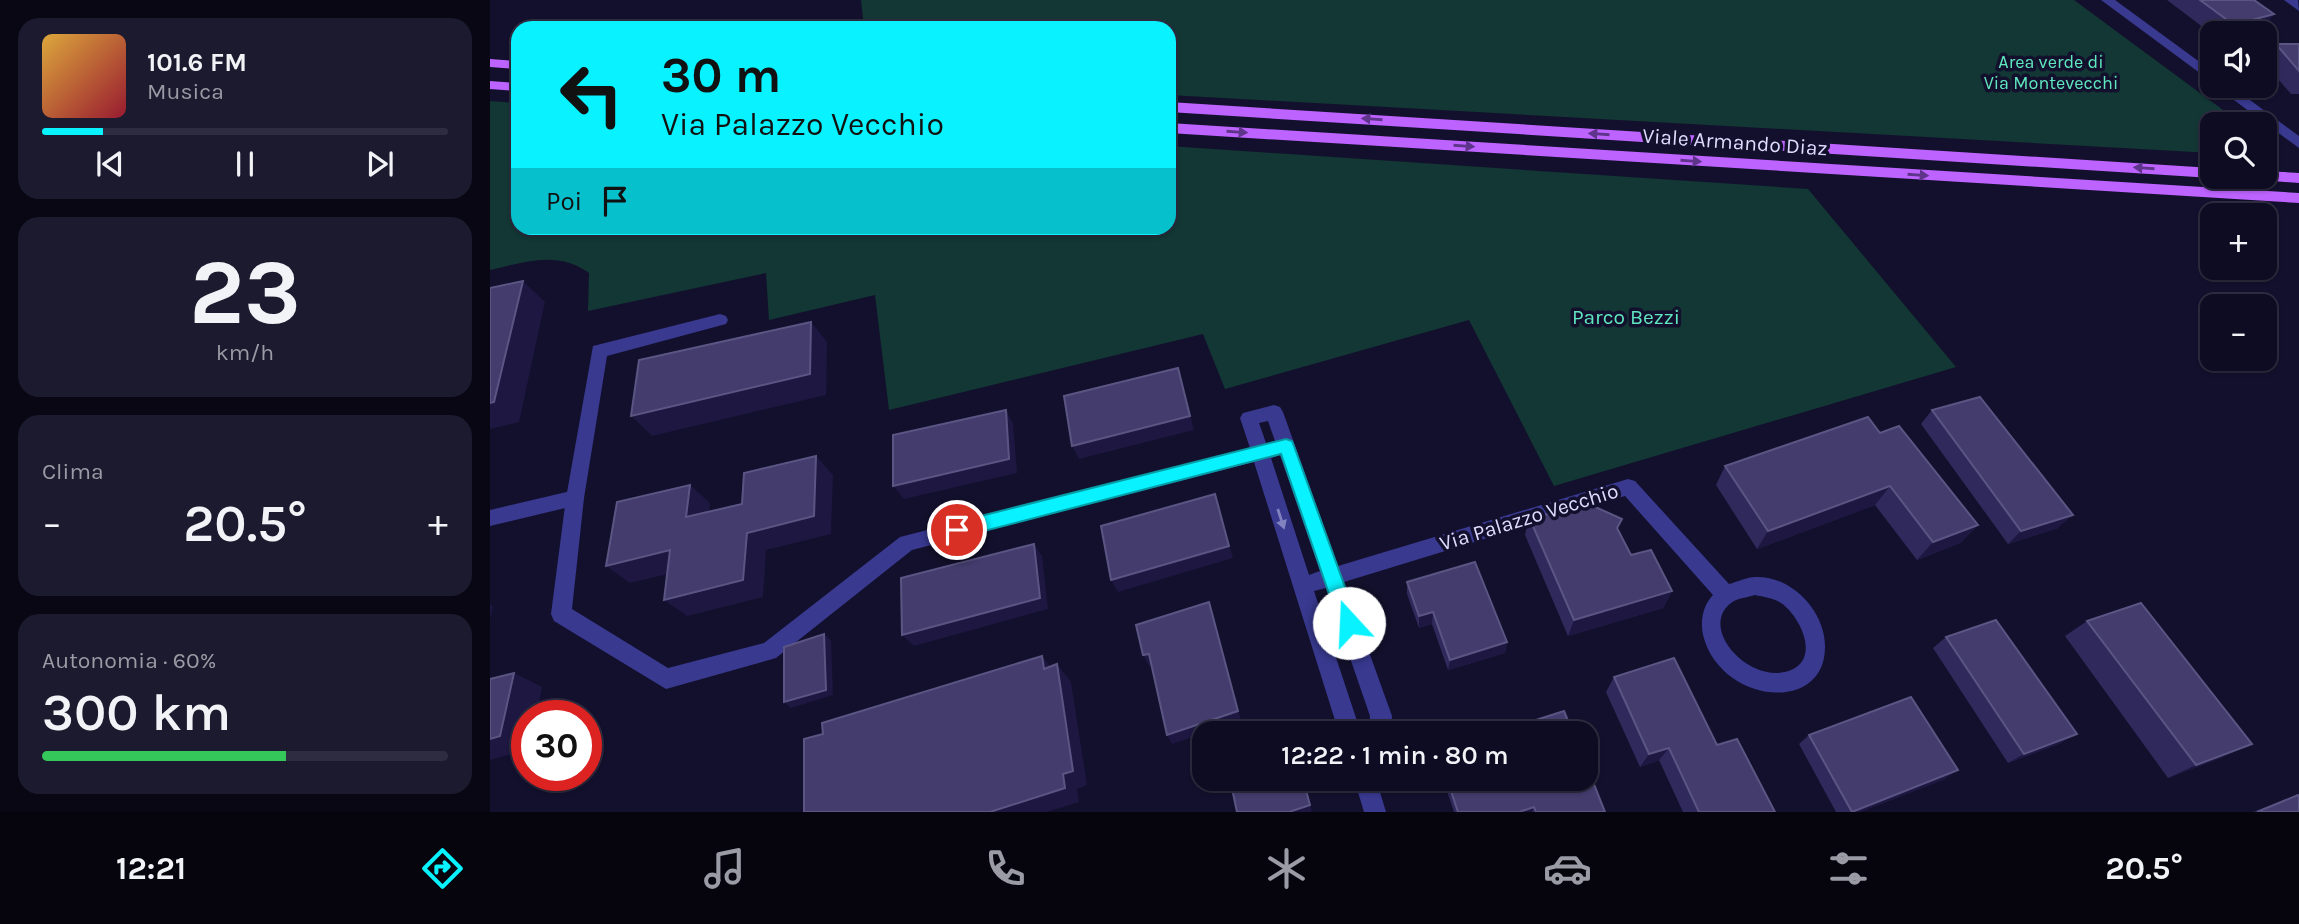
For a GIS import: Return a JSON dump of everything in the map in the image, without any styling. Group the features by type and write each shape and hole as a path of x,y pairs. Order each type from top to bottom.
{"main road":[{"path":"490,64 511,65"},
{"path":"490,85 511,86"},
{"name":"Viale Armando Diaz","path":"1176,107 2200,172"},
{"name":"Viale Armando Diaz","path":"1176,128 2299,198"},
{"path":"2277,177 2299,178"}],"street":[{"path":"2107,0 2200,69"},
{"path":"2290,0 2299,7"},
{"path":"2238,98 2299,143"},
{"path":"720,320 599,351 575,498 561,614 666,679 769,651 907,543 1286,446"},
{"path":"1346,721 1249,418 1275,412 1381,721"},
{"name":"Via Palazzo Vecchio","path":"1302,586 1628,487 1725,594"},
{"path":"490,518 575,498"},
{"path":"1739,587 1773,589 1789,597 1803,610 1812,625 1816,642 1814,658 1806,671 1793,680 1777,684 1759,682 1742,675 1728,664 1717,650 1710,619 1725,594 1739,587"},
{"path":"1368,791 1374,808"}],"green space":[{"name":"Area verde di Via Montevecchi","path":"861,0 2074,0 2200,93 2200,98 2207,98 2226,112 2200,112 2200,152 1176,95 1176,21 863,21"},
{"name":"Parco Bezzi","path":"490,101 511,102 511,235 1176,235 1176,146 1808,189 1956,367 1554,486 1469,320 1225,389 1203,334 889,410 875,295 769,320 766,273 588,311 589,273 577,266 541,260 490,270"}],"building":[{"path":"2200,0 2254,0 2274,14 2249,21 2229,21"},
{"path":"2277,44 2299,44 2299,71 2277,45"},
{"path":"523,281 494,402 490,403 490,288"},
{"path":"811,322 810,374 631,416 639,360"},
{"path":"1178,368 1190,416 1072,446 1064,396"},
{"path":"1980,397 2073,515 2021,531 1932,410"},
{"path":"1006,410 1009,459 893,486 893,435"},
{"path":"1868,417 1880,433 1899,426 1978,525 1933,542 1890,486 1768,531 1725,466"},
{"path":"816,456 814,516 747,533 743,580 664,600 670,550 606,566 617,502 690,485 686,517 742,504 744,473"},
{"path":"1215,494 1229,546 1111,580 1101,526"},
{"path":"1582,501 1622,519 1617,528 1631,555 1651,550 1672,591 1574,620 1529,517 1574,510"},
{"path":"1034,544 1040,598 902,635 901,578"},
{"path":"1475,562 1507,642 1450,660 1433,612 1419,616 1407,582"},
{"path":"1209,602 1238,711 1208,721 1192,721 1192,727 1167,735 1149,654 1143,655 1136,625"},
{"path":"2141,603 2252,744 2196,765 2087,621"},
{"path":"1996,620 2077,734 2024,754 1946,637"},
{"path":"824,634 826,690 784,702 784,647"},
{"path":"1042,656 1044,669 1057,664 1073,771 1063,774 1065,788 990,812 804,812 804,739 823,734 822,723"},
{"path":"1674,658 1717,745 1737,739 1775,812 1699,812 1669,748 1649,754 1614,677"},
{"path":"514,673 500,736 490,739 490,679"},
{"path":"1911,697 1958,770 1852,812 1809,735"},
{"path":"1564,711 1568,721 1533,721"},
{"path":"1233,791 1306,791 1310,805 1289,812 1237,812"},
{"path":"1451,791 1597,791 1605,812 1536,812 1534,807 1519,812 1458,812"},
{"path":"2298,795 2299,812 2257,812"}],"route":[{"path":"957,530 1286,446 1349,623"}]}
